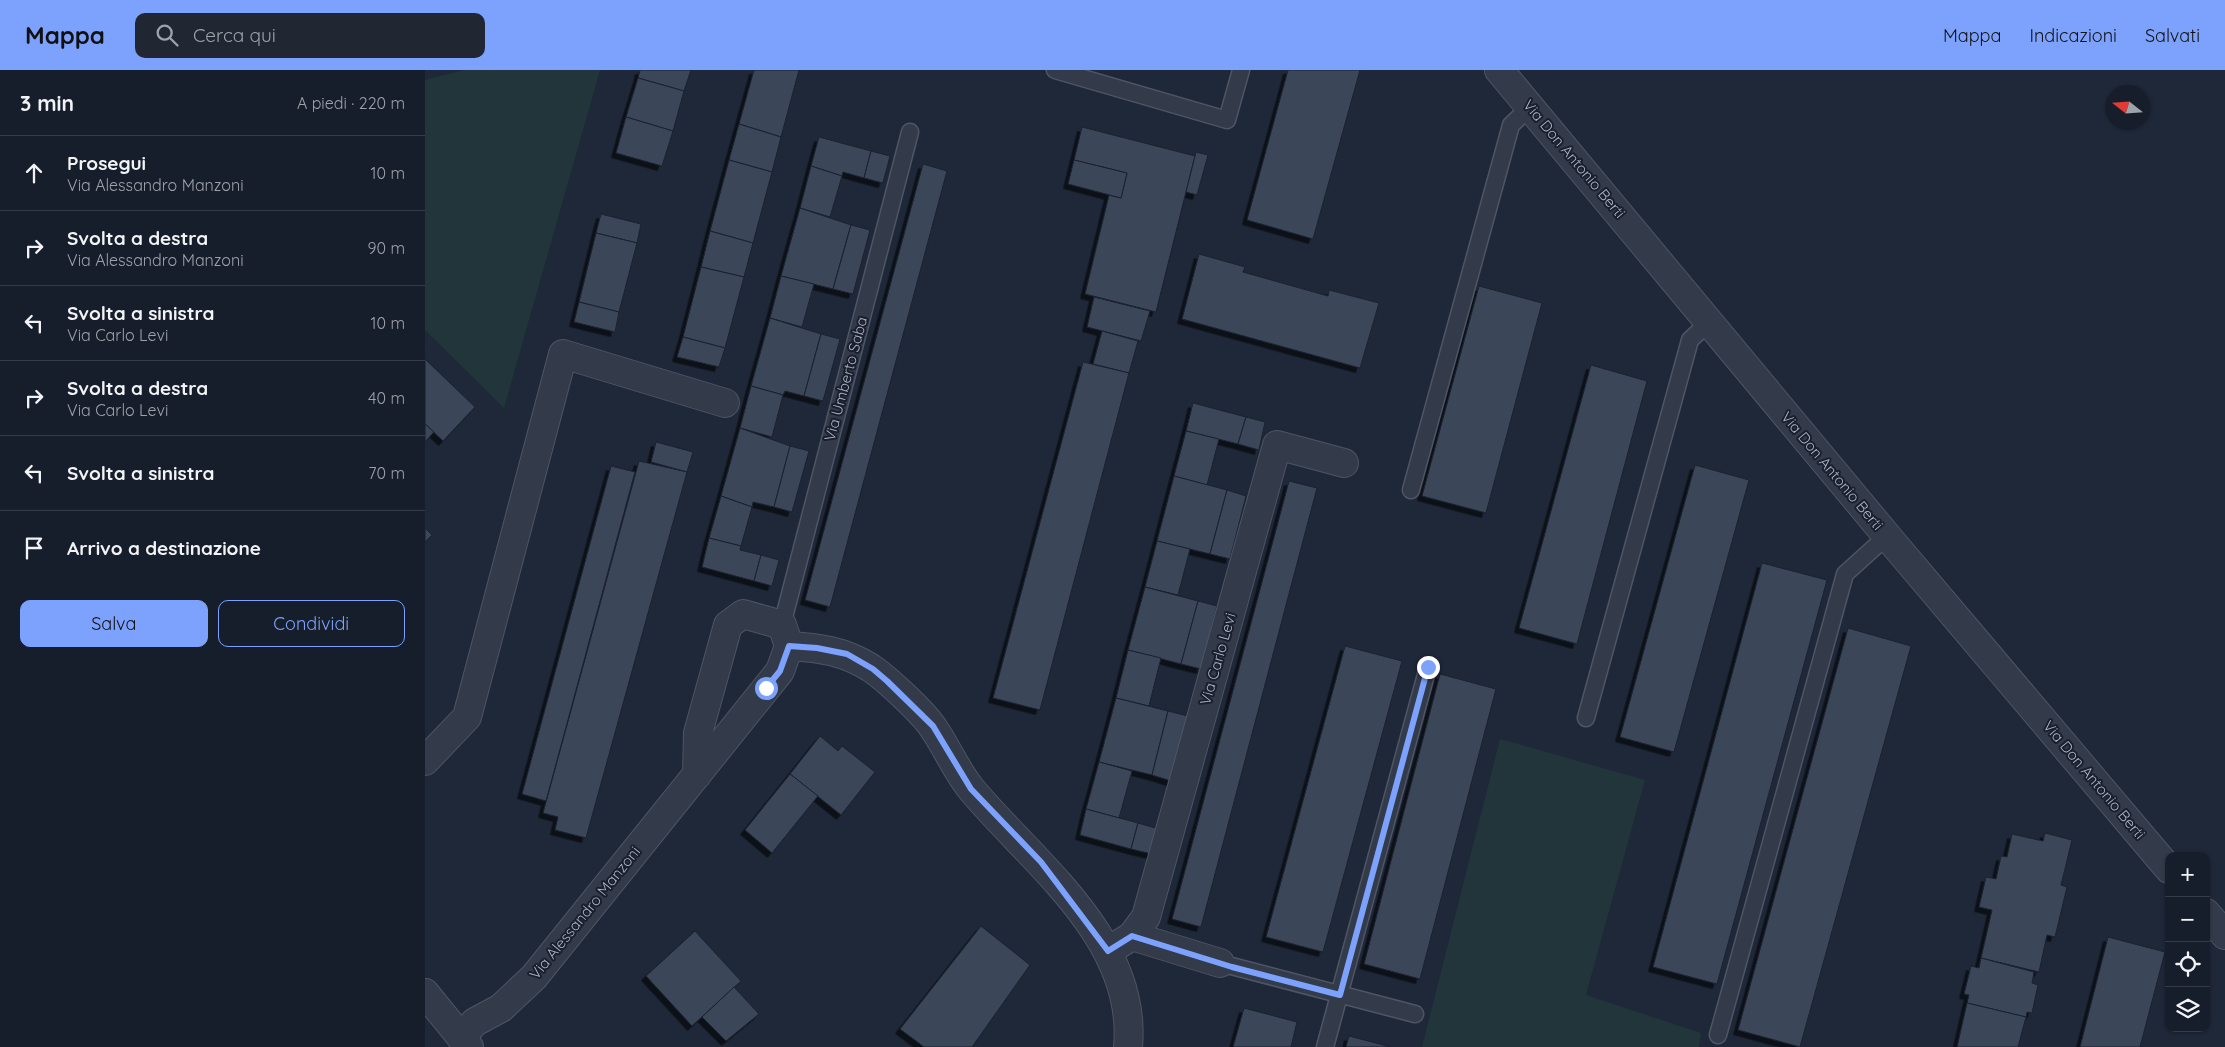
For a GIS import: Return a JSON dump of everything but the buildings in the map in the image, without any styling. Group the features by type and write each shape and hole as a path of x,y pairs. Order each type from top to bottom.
{"street":[{"name":"Via Don Antonio Berti","path":"1499,70 1887,536 2165,864"},
{"path":"425,761 467,717 563,354 725,403"},
{"name":"Via Carlo Levi","path":"1108,951 1132,936 1146,917 1277,445 1344,463"},
{"path":"697,775 698,733 728,625 743,614 785,636 817,648 847,654 873,669 933,726 971,789 1041,862 1108,951 1119,974 1129,1034 1128,1047"},
{"name":"Via Alessandro Manzoni","path":"425,993 465,1042 475,1022 501,1008 534,977 780,671 785,636"},
{"path":"2210,918 2225,935"},
{"path":"1132,936 1219,963"}],"lane":[{"path":"1055,70 1227,120 1241,70"},
{"path":"1411,490 1511,125 1530,107"},
{"name":"Via Umberto Saba","path":"785,636 910,132"},
{"path":"1586,718 1690,340 1709,322"},
{"path":"1719,1035 1845,574 1887,536"},
{"path":"1325,1047 1428,667"},
{"path":"1219,963 1415,1014"}],"green space":[{"path":"464,70 600,70 504,408 425,330 425,80"},
{"path":"1500,739 1645,780 1586,995 1701,1033 1699,1047 1422,1047"}],"route":[{"path":"766,688 780,671 789,646 817,648 847,654 873,669 933,726 971,789 1041,862 1108,951 1132,936 1232,967 1340,995 1428,667"}]}
